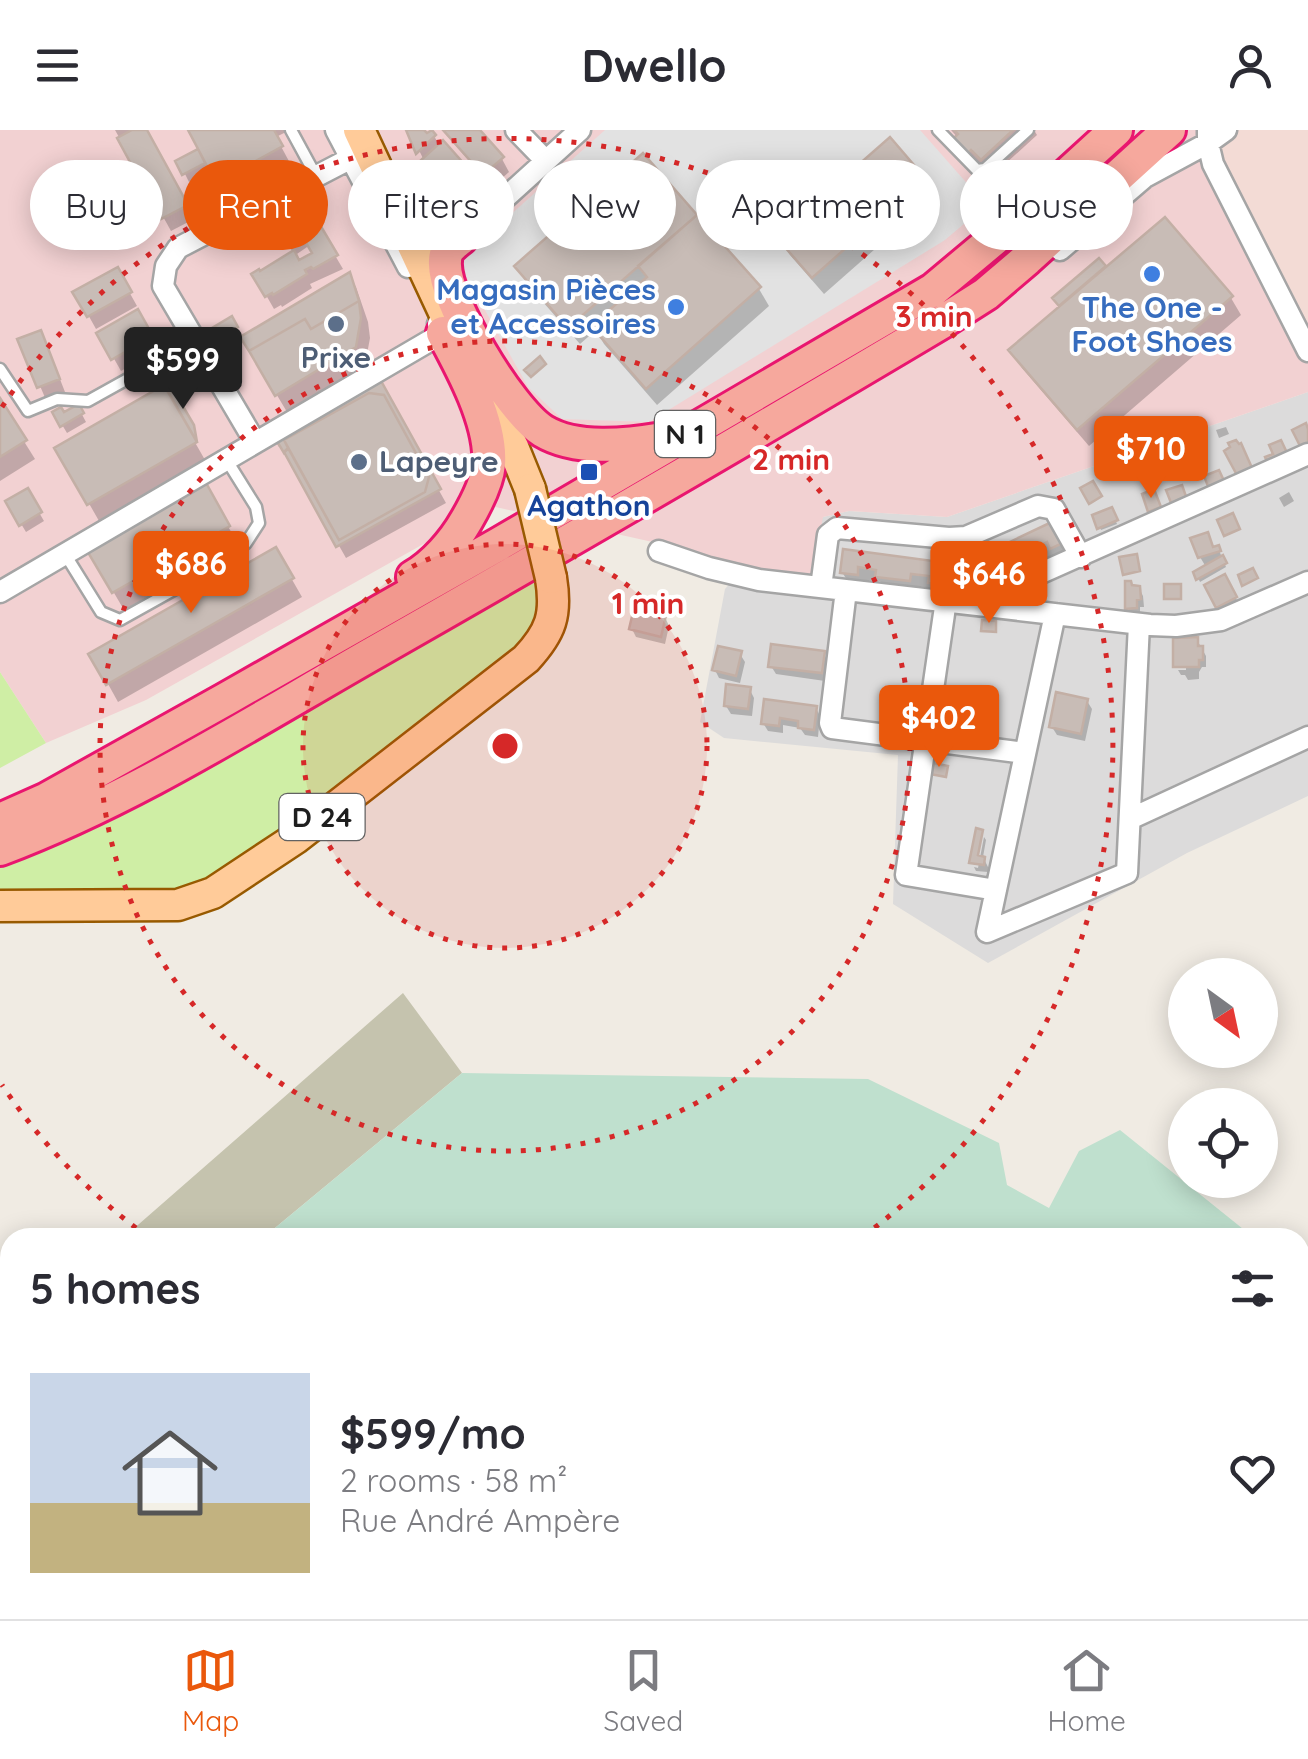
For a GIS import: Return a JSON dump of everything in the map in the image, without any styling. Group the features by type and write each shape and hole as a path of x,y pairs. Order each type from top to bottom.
{"highway":[{"name":"N 1","path":"0,820 47,799 499,544 933,290 1116,130"},
{"name":"N 1","path":"0,849 94,808 188,758 808,402 986,294 1168,130"},
{"path":"447,250 445,275 463,318 492,373 524,416 545,432 599,444 622,446 682,436"},
{"path":"226,699 314,636 425,570 460,532 478,502 489,466 488,442 478,408 442,333"}],"main road":[{"name":"D 24","path":"0,906 41,912 178,905 213,893 296,838 526,660 545,638 553,608 551,578 530,489 360,146"}],"street":[{"name":"D 24","path":"336,130 360,146 442,333"},
{"path":"516,130 545,160"},
{"path":"547,160 580,130"},
{"path":"808,402 934,345 1001,301 1144,177 1208,136 1226,130"},
{"path":"1208,136 1213,164 1308,350"},
{"path":"328,168 360,146"},
{"path":"514,190 534,172"},
{"path":"183,245 166,266 163,286 255,442"},
{"path":"0,592 442,333"},
{"path":"973,603 1308,454"},
{"path":"821,587 828,534 837,528 949,538 966,536 1038,506 1054,509 1081,557"},
{"path":"659,551 759,580 1176,626 1222,620 1308,582"},
{"path":"846,590 832,728 1025,754"},
{"path":"946,600 906,875 996,890"},
{"path":"1055,614 986,932 1127,873 1139,624"},
{"path":"1130,820 1308,737"}],"lane":[{"path":"291,130 307,160"},
{"path":"938,130 977,170 985,169 1028,130"},
{"path":"0,369 28,411 57,399 88,401 194,342"},
{"path":"64,553 101,612 120,620 215,567 246,543 259,523 256,507 226,458"}],"shaded area":[{"path":"0,130 1230,130 1208,143 1308,322 1308,392 947,517 849,511 823,517 812,577 739,573 684,549 491,506 146,700 46,743 0,672"},
{"path":"605,130 920,130 960,175 960,227 940,243 940,160 696,160 696,250 929,250 649,422 562,419 528,387 458,262 471,250 514,250 514,212 534,194 534,250 676,250 676,160 572,160"},
{"path":"1230,130 1308,130 1308,322 1208,143"},
{"path":"1308,392 1308,796 1187,853 988,963 893,904 898,755 724,738 700,722 725,589 739,573 823,517 849,511 947,517"},
{"path":"403,993 462,1073 275,1228 134,1228"}],"green space":[{"path":"537,566 539,603 526,637 323,801 225,874 162,896 0,895 0,857"},
{"path":"0,672 46,743 0,768"},
{"path":"462,1073 868,1079 999,1143 1007,1185 1049,1208 1079,1151 1120,1130 1168,1169 1168,1198 1205,1198 1242,1228 275,1228"}],"building":[{"path":"132,130 147,130 183,196 183,208 163,218 163,160 129,160 117,138"},
{"path":"188,130 274,130 283,146 258,160 204,160"},
{"path":"406,130 432,130 436,135 416,154"},
{"path":"443,130 480,130 504,157 470,160"},
{"path":"954,130 1013,130 981,160 971,150 967,154 953,139 958,134"},
{"path":"890,137 910,160 864,160"},
{"path":"443,140 461,160 421,160"},
{"path":"198,149 204,160 183,160 182,175 175,161"},
{"path":"676,191 696,214 676,233"},
{"name":"Magasin Pièces et Accessoires","path":"696,216 696,250 728,250 761,287 646,389 591,326 647,277 638,266 657,250 676,250 676,233"},
{"path":"1165,217 1233,296 1077,430 1008,350 1126,250 1133,250 1133,244"},
{"path":"328,238 338,255 305,270 307,274 273,295 265,297 251,274 294,250 299,260 312,253 310,250 328,250"},
{"path":"534,248 657,250 568,328 514,266"},
{"path":"787,250 844,250 812,278"},
{"path":"1099,258 1106,266 1059,306 1052,298"},
{"path":"118,267 132,292 87,317 72,292"},
{"path":"350,272 359,301 311,329 305,319 249,351 240,337"},
{"path":"359,301 361,318 356,347 275,396 249,351 305,319 311,329"},
{"path":"138,309 153,336 111,360 96,333"},
{"path":"232,316 238,327 213,342 207,331"},
{"path":"41,330 60,379 37,388 17,339"},
{"path":"540,356 546,364 531,377 524,370"},
{"path":"380,379 441,489 336,547 284,452 288,448 339,540 425,492 429,477 384,395 369,393 318,421 331,407"},
{"path":"164,385 197,442 87,505 54,448"},
{"path":"164,385 177,396 194,425 197,442"},
{"name":"Lapeyre","path":"369,393 384,395 429,477 425,492 339,540 284,440"},
{"path":"0,398 27,440 0,457"},
{"path":"79,404 84,413 60,427 52,412 61,407 64,412"},
{"path":"331,407 318,421 284,440 288,448 284,453 275,438"},
{"path":"1306,423 1308,445 1301,448 1292,430"},
{"path":"1236,440 1252,468 1237,475 1224,451 1230,447 1228,443"},
{"path":"1281,440 1288,455 1268,464 1265,457 1273,454 1269,445"},
{"path":"1142,458 1146,475 1136,477 1132,461"},
{"path":"1219,470 1225,483 1209,489 1204,476"},
{"path":"205,481 230,526 112,593 86,549"},
{"path":"1093,481 1102,496 1089,504 1080,488"},
{"path":"1182,485 1190,508 1175,513 1166,490"},
{"path":"28,488 42,512 19,526 5,501"},
{"path":"1154,489 1161,507 1148,512 1142,494"},
{"path":"1112,507 1118,520 1097,529 1092,515"},
{"path":"1233,513 1240,529 1224,536 1217,520"},
{"path":"1056,520 1067,541 1050,549 1047,542 1039,546 1042,554 994,576 990,569 983,572 986,579 969,587 959,566"},
{"path":"1208,532 1213,547 1219,545 1221,551 1198,558 1190,538"},
{"path":"276,547 294,578 106,685 88,654"},
{"path":"843,549 948,563 945,585 928,583 929,576 911,574 910,581 875,577 876,570 858,567 858,575 840,573"},
{"path":"1137,554 1140,571 1123,575 1119,557"},
{"path":"1223,555 1227,563 1196,580 1193,572"},
{"path":"1253,568 1258,578 1242,586 1238,575"},
{"path":"1225,574 1237,597 1216,608 1204,585"},
{"path":"1125,581 1140,586 1137,608 1125,609"},
{"path":"1164,584 1181,584 1181,599 1164,599"},
{"path":"634,608 666,615 661,637 629,629"},
{"path":"982,620 996,621 996,632 981,631"},
{"path":"1198,637 1198,646 1203,646 1199,667 1173,667 1173,638"},
{"path":"771,644 825,651 822,673 768,667"},
{"path":"718,646 742,651 736,676 712,670"},
{"path":"726,684 751,687 748,709 724,706"},
{"path":"1056,692 1088,699 1081,734 1049,727"},
{"path":"764,699 817,706 814,730 798,728 798,721 780,718 779,726 761,724"},
{"path":"933,763 948,766 946,777 930,774"},
{"path":"976,828 983,830 978,855 985,857 984,865 969,863"}],"place":[{"name":"The One - Foot Shoes","path":"1152,274"},
{"name":"Magasin Pièces et Accessoires","path":"676,307"},
{"name":"Prixe","path":"336,324"},
{"name":"Lapeyre","path":"359,462"},
{"name":"Agathon","path":"589,472"}]}
